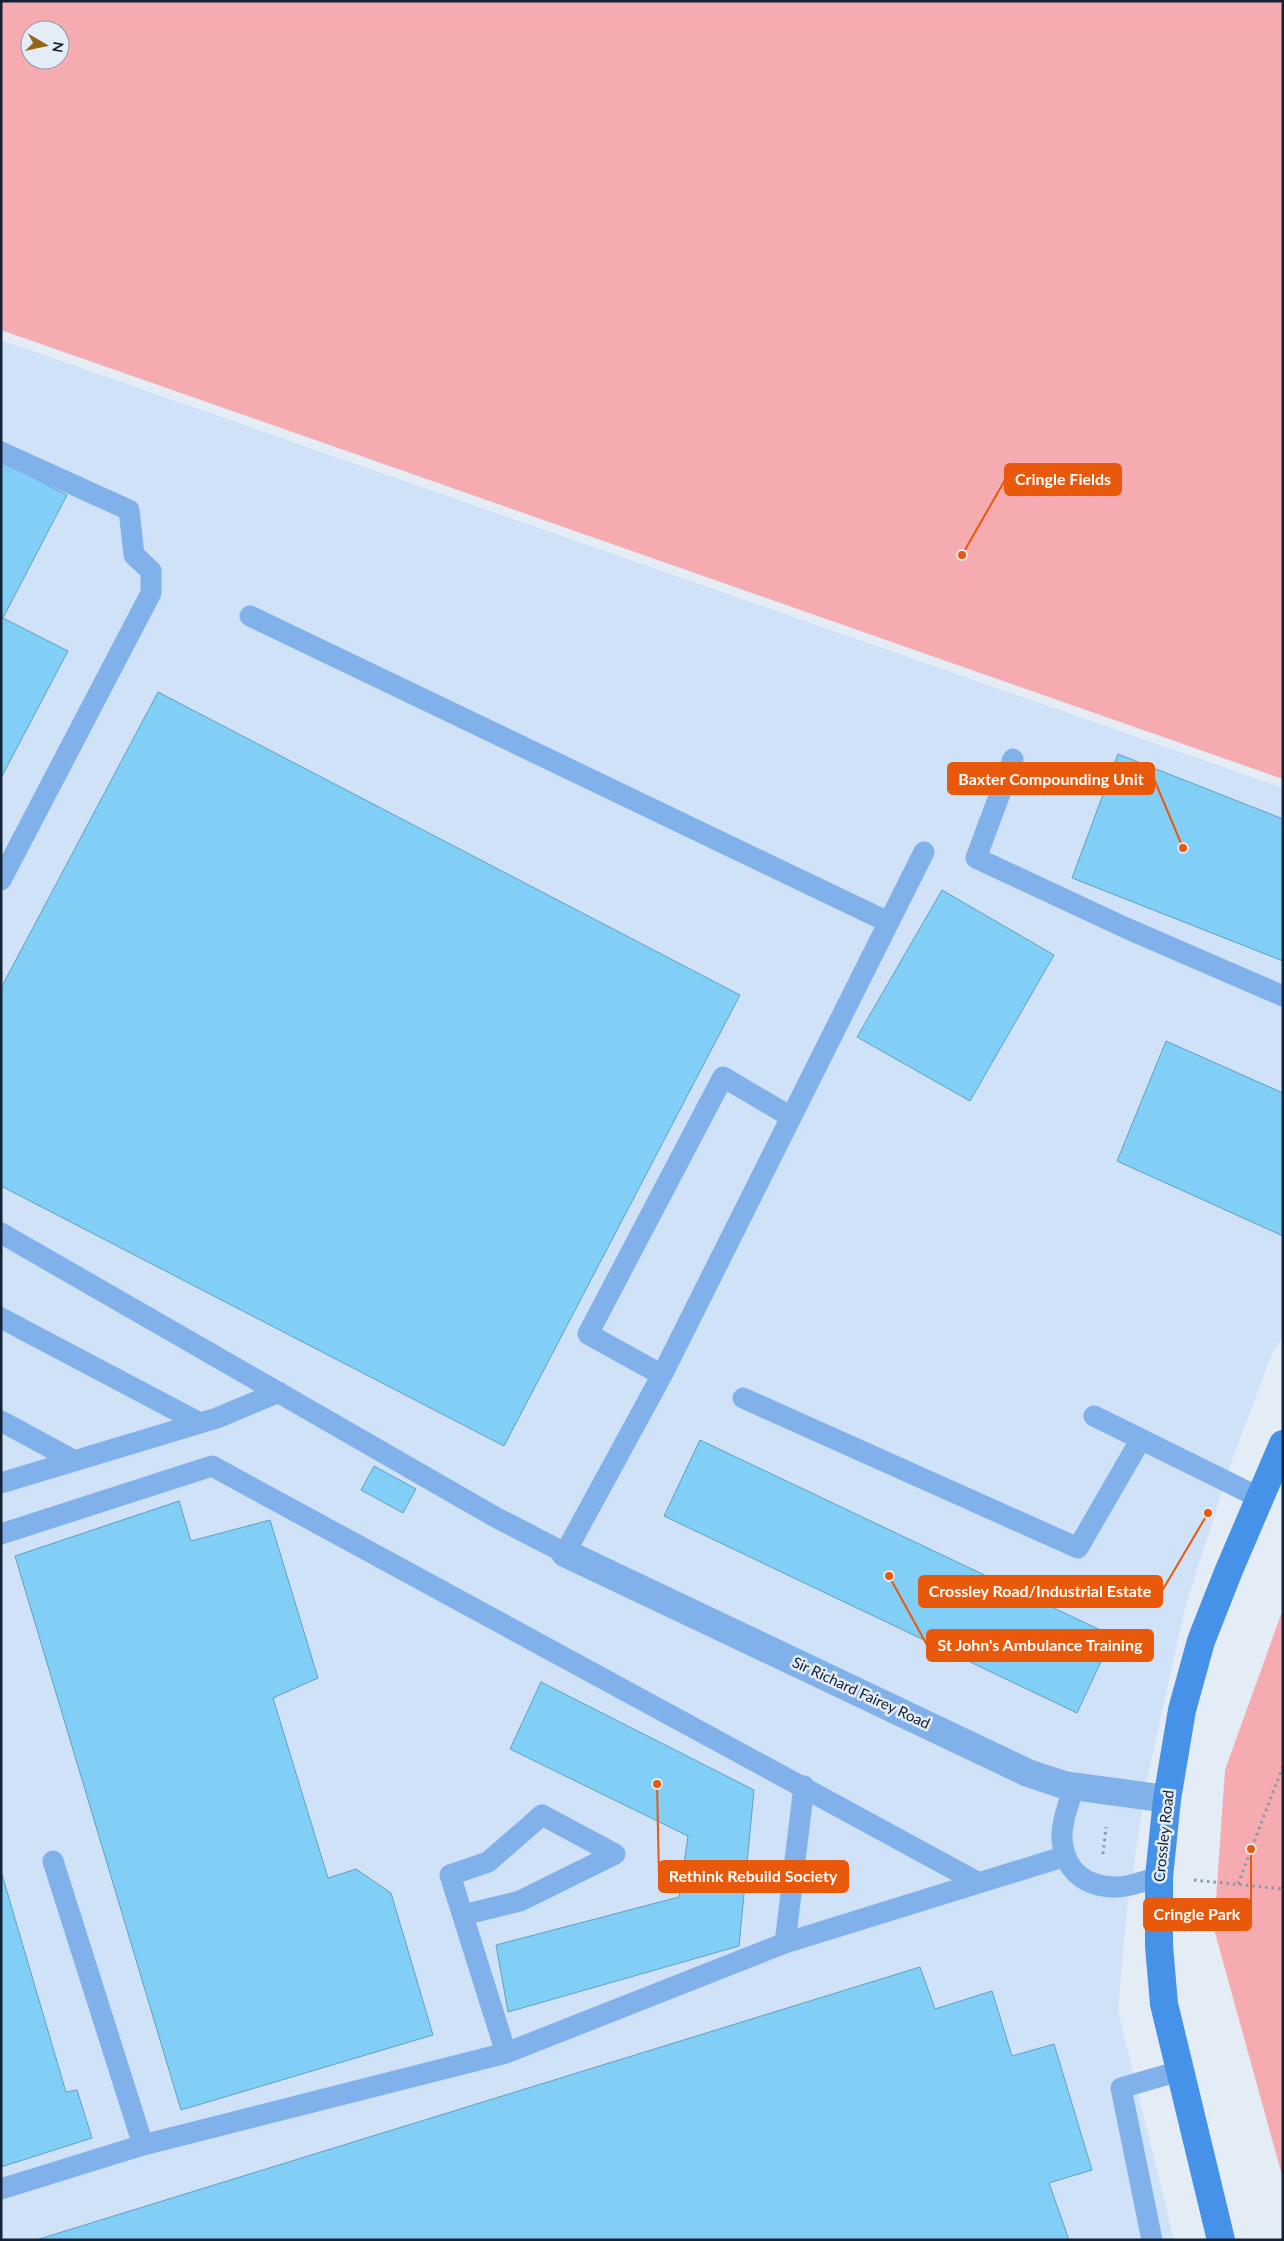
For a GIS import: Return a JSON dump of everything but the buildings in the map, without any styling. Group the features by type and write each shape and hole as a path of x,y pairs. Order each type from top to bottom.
{"street":[{"name":"Crossley Road","path":"1222,2240 1164,2004 1159,1946 1159,1877 1167,1799 1182,1710 1201,1641 1283,1444"},
{"name":"Sir Richard Fairey Road","path":"565,1553 1028,1773 1074,1787 1167,1799"}],"lane":[{"path":"1,452 129,510 134,555 150,571 151,593 1,880"},
{"path":"250,616 888,922"},
{"path":"1013,759 976,858 1126,928 1283,996"},
{"path":"1,1233 496,1518 565,1553 662,1375 924,852"},
{"path":"662,1375 588,1334 723,1076 791,1117"},
{"path":"1,1318 200,1424"},
{"path":"1,1483 200,1424 279,1392"},
{"path":"743,1398 1078,1548 1142,1438"},
{"path":"1094,1416 1142,1438 1260,1498"},
{"path":"1,1421 75,1461"},
{"path":"1,1534 212,1466 804,1786 979,1883"},
{"path":"786,1943 804,1786"},
{"path":"1074,1787 1064,1822 1062,1839 1066,1856 1078,1877 1098,1885 1119,1887 1159,1877"},
{"path":"463,1916 520,1901 615,1854 542,1815 488,1862 450,1875 506,2053"},
{"path":"1,2189 143,2145 506,2053 786,1943 1066,1856"},
{"path":"53,1861 143,2145"},
{"path":"1152,2240 1121,2088 1179,2071"}],"path":[{"path":"1238,1884 1283,1766"},
{"path":"1104,1854 1106,1827"},
{"path":"1159,1877 1283,1889"}],"shaded area":[{"path":"1,1 1283,1 1283,779 1,330"},
{"path":"1,340 1283,788 1283,1336 1272,1354 1231,1463 1185,1608 1147,1779 1127,1908 1118,2011 1174,2240 1,2240"},
{"path":"1283,1609 1283,2179 1214,1929 1225,1770"}],"place":[{"name":"Cringle Fields","path":"962,555"},
{"name":"Baxter Compounding Unit","path":"1183,848"},
{"name":"Crossley Road/Industrial Estate","path":"1208,1513"},
{"name":"St John's Ambulance Training","path":"889,1576"},
{"name":"Rethink Rebuild Society","path":"657,1784"},
{"name":"Cringle Park","path":"1251,1849"}]}
